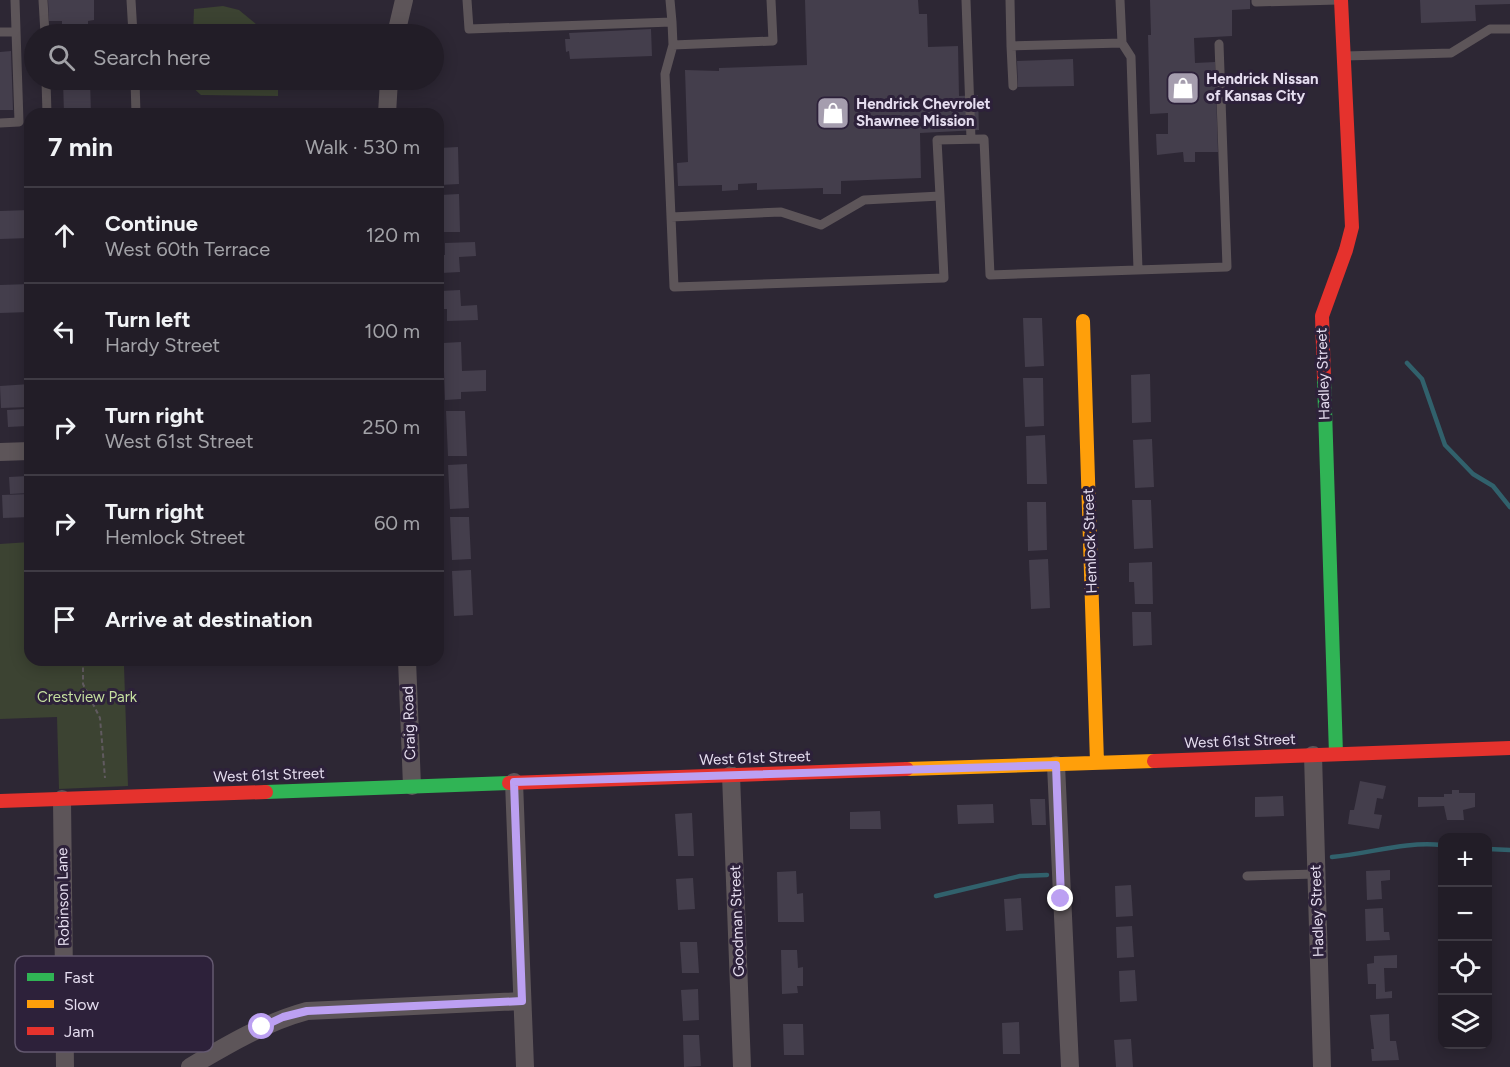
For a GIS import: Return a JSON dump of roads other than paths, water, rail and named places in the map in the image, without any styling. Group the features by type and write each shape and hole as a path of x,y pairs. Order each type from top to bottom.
{"street":[{"path":"398,24 404,0"},
{"name":"Hadley Street","path":"1336,754 1322,316 1326,297 1344,259 1352,227 1341,0"},
{"path":"387,108 388,90"},
{"name":"Hemlock Street","path":"1083,321 1097,762"},
{"path":"0,452 24,451"},
{"name":"Craig Road","path":"407,666 412,786"},
{"name":"West 61st Street","path":"0,801 1510,748"},
{"name":"Hadley Street","path":"1313,755 1322,1067"},
{"path":"1056,765 1070,1067"},
{"name":"Goodman Street","path":"731,775 742,1067"},
{"path":"514,782 525,1067"},
{"name":"Robinson Lane","path":"62,799 64,956"},
{"path":"190,1067 262,1027 283,1017 307,1011 522,1001"},
{"name":"Robinson Lane","path":"65,1052 65,1067"}],"lane":[{"path":"0,123 19,122 15,0"},
{"path":"43,0 44,24"},
{"path":"131,0 132,24"},
{"path":"466,0 469,29 672,22"},
{"path":"670,0 673,45 665,74 674,287 944,278 937,140 984,139 990,275 1227,267 1220,44"},
{"path":"673,45 773,41 771,0"},
{"path":"966,0 971,139"},
{"path":"1010,0 1012,87"},
{"path":"1120,0 1122,43 1131,57 1138,270"},
{"path":"1256,0 1257,2 1341,0"},
{"path":"1344,56 1451,53 1490,29 1510,28"},
{"path":"0,32 16,32"},
{"path":"1011,46 1122,43"},
{"path":"46,90 47,108"},
{"path":"135,90 136,108"},
{"path":"671,217 782,212 820,225 864,200 940,196"},
{"path":"1247,876 1316,874"}],"waterway":[{"path":"1407,363 1422,379 1445,445 1473,474 1493,486 1510,507"},
{"path":"1332,857 1400,846 1438,845"},
{"path":"1492,849 1510,850"},
{"path":"936,896 1020,876 1047,875"}],"place":[{"name":"Hendrick Nissan of Kansas City","path":"1183,88"},
{"name":"Hendrick Chevrolet Shawnee Mission","path":"833,113"}],"park label":[{"name":"Crestview Park","path":"87,697"}]}
